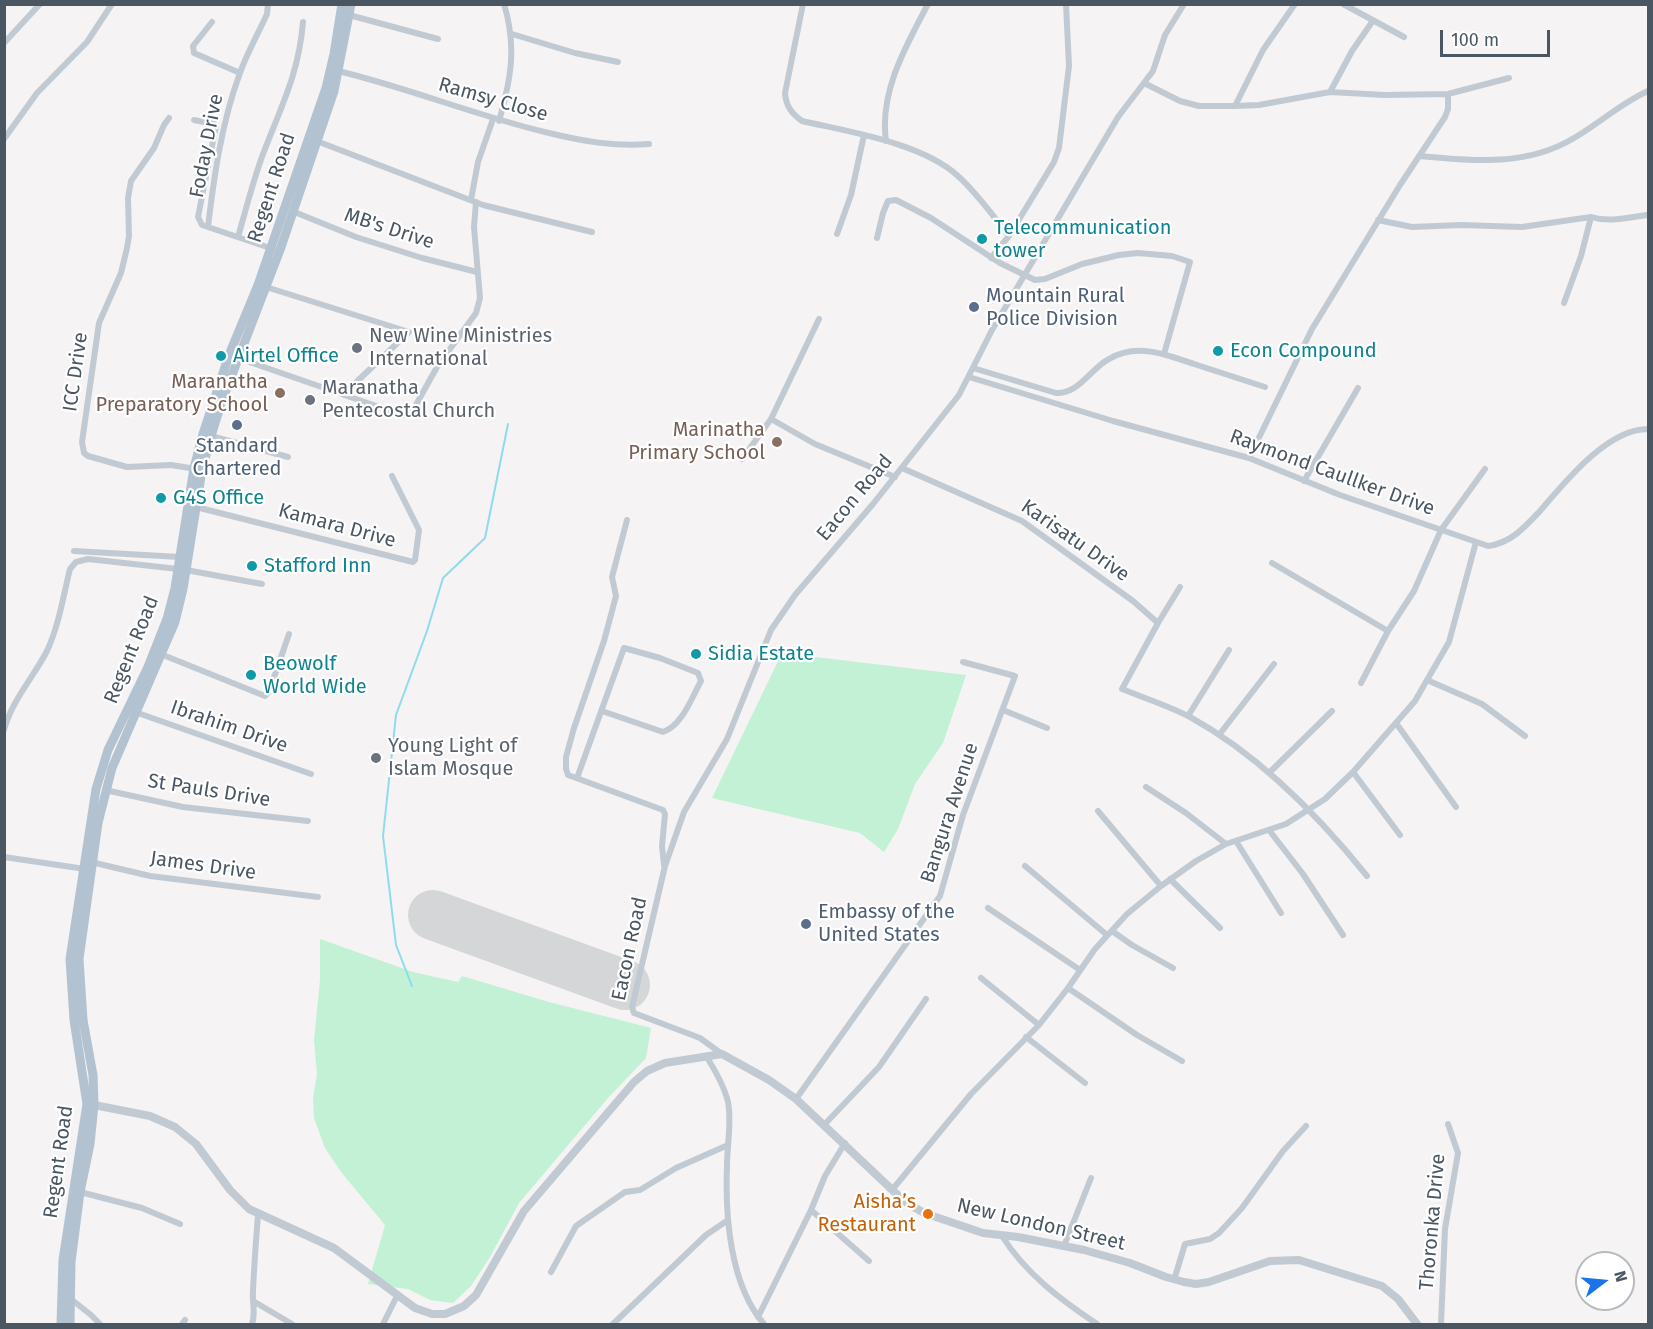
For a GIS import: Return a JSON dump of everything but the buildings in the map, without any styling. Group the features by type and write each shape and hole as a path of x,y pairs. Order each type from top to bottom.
{"main road":[{"name":"Regent Road","path":"61,1324 67,1299 80,1192 90,1144 93,1075 83,1020 79,959 96,789 108,750 175,622 182,570 196,507 198,469 211,436 218,399 238,358 266,287 308,137 335,70 342,4"},
{"name":"Regent Road","path":"182,570 180,557 198,469 218,399 317,142 351,4"},
{"name":"Regent Road","path":"88,866 112,768 157,653"},
{"name":"Regent Road","path":"70,1324 63,1260 91,1104"}],"street":[{"path":"4,43 40,4"},
{"path":"4,139 37,93 87,42 112,4"},
{"name":"Foday Drive","path":"268,4 267,14 240,73 222,140 208,227 275,250"},
{"path":"238,358 402,415 412,412 437,367 475,317 480,298 474,201 478,162 509,87 512,34 504,4"},
{"path":"803,4 788,69 785,103 793,115 802,121 886,141 930,158 957,175 985,205 1009,236"},
{"path":"886,141 884,116 889,92 904,51 928,4"},
{"name":"Eacon Road","path":"722,1054 700,1038 658,1020 634,1013 632,1007 664,866 684,812 726,739 771,630 795,595 895,477 959,394 992,330 1118,117 1156,66 1165,35 1184,4"},
{"path":"1235,106 1263,50 1295,4"},
{"path":"1343,4 1372,22 1404,37"},
{"path":"991,258 1009,236 1054,162 1059,148 1069,66 1068,5"},
{"path":"349,15 438,39"},
{"path":"212,22 192,50 194,53 240,73"},
{"path":"238,237 257,171 290,90 301,44 303,22"},
{"path":"1330,92 1352,51 1372,22"},
{"path":"512,34 575,53 618,62"},
{"name":"Ramsy Close","path":"335,70 496,120 593,143 630,146 648,144"},
{"path":"1144,83 1180,101 1199,106 1235,106 1259,105 1330,92 1402,96 1448,94 1509,78"},
{"path":"1420,156 1478,161 1506,160 1544,153 1572,140 1627,101 1648,91"},
{"path":"1249,458 1312,329 1378,220 1445,117 1448,109 1448,94"},
{"name":"ICC Drive","path":"170,118 131,181 128,198 127,248 122,273 99,323 82,442 84,453 88,456 119,466 138,468 171,465 198,469"},
{"path":"194,120 214,123 216,126 198,217 202,225 208,227"},
{"path":"837,234 851,195 864,135"},
{"path":"308,137 474,201 592,232"},
{"path":"877,238 888,201 896,200 931,218 991,258 1024,275 1040,280 1102,258 1138,253 1172,256 1190,262 1164,354"},
{"name":"MB's Drive","path":"292,211 356,237 422,258 477,272"},
{"path":"1378,220 1412,227 1461,225 1522,227 1591,217 1601,220 1648,215"},
{"path":"1564,303 1581,256 1591,217"},
{"path":"266,287 409,332 348,389"},
{"path":"742,459 771,419 819,319"},
{"path":"973,368 1056,393 1063,393 1112,357 1144,351 1164,354 1265,387"},
{"name":"Raymond Caullker Drive","path":"969,377 1123,424 1249,458 1304,481 1488,546 1497,545 1516,535 1598,451 1623,435 1648,429"},
{"path":"1304,481 1358,388"},
{"path":"771,419 815,444 895,477"},
{"path":"211,436 288,457"},
{"name":"Karisatu Drive","path":"902,468 1022,521 1133,601 1158,623"},
{"path":"1361,683 1388,631 1414,591 1441,530 1485,469"},
{"name":"Kamara Drive","path":"196,507 413,562 419,531 392,476"},
{"path":"627,520 612,577 616,596 604,641 574,728 566,758 566,769 568,775 663,810 665,814 662,846 664,866"},
{"path":"892,1190 971,1094 1039,1025 1080,970 1127,914 1196,861 1226,844 1269,831 1308,811 1353,772 1415,702 1449,642 1476,542"},
{"path":"74,551 180,557"},
{"path":"4,730 11,709 47,651 59,617 70,569 76,562 88,559 182,570 262,584"},
{"path":"1272,562 1388,631"},
{"path":"1180,587 1122,689 1188,716 1220,735 1269,773 1341,845 1367,876"},
{"path":"157,653 265,696 269,692 289,634"},
{"path":"577,778 624,648 660,658 698,673 700,676 701,681 679,720 669,730 663,732 602,711"},
{"path":"1188,716 1229,650"},
{"name":"Bangura Avenue","path":"796,1098 940,896 963,815 1015,675 963,662"},
{"path":"1220,735 1274,664"},
{"path":"1427,680 1482,704 1525,736"},
{"path":"1003,710 1047,728"},
{"path":"1269,773 1332,711"},
{"name":"Ibrahim Drive","path":"135,712 311,774"},
{"path":"1396,723 1456,807"},
{"path":"1353,772 1400,835"},
{"path":"1146,787 1186,813 1226,844"},
{"name":"St Pauls Drive","path":"105,790 183,807 308,821"},
{"path":"1098,811 1161,886"},
{"path":"1269,831 1303,874 1343,935"},
{"path":"1236,841 1281,913"},
{"name":"James Drive","path":"4,857 318,897"},
{"path":"1025,866 1110,933 1173,968"},
{"path":"1170,879 1220,928"},
{"path":"988,908 1080,970"},
{"path":"981,978 1039,1025"},
{"path":"1068,988 1137,1035 1182,1061"},
{"path":"825,1124 879,1067 926,999"},
{"path":"1026,1037 1085,1083"},
{"path":"91,1104 150,1116 175,1127 195,1144 230,1190 249,1209 334,1248 415,1308 438,1315 454,1311 470,1302 480,1289 524,1210 634,1082 647,1071 665,1063 722,1054"},
{"name":"New London Street","path":"722,1054 796,1098 904,1201 924,1213 983,1233 1018,1236 1064,1246 1131,1263 1173,1280 1196,1284 1209,1282 1264,1262 1299,1260 1382,1286 1398,1299 1417,1324"},
{"path":"706,1056 720,1079 728,1103 728,1220 741,1282 748,1301 764,1324"},
{"name":"Thoronka Drive","path":"1441,1324 1445,1229 1457,1159 1457,1146 1449,1124"},
{"path":"1173,1280 1185,1244 1210,1239 1219,1233 1242,1208 1283,1151 1306,1126"},
{"path":"758,1317 825,1176 845,1143"},
{"path":"551,1272 576,1226 625,1192 640,1190 676,1168 728,1145"},
{"path":"1064,1246 1091,1178"},
{"path":"80,1192 142,1208 180,1224"},
{"path":"810,1210 869,1261"},
{"path":"252,1324 255,1315 253,1301 258,1215"},
{"path":"613,1324 706,1235 728,1220"},
{"path":"1002,1236 1020,1260 1057,1296 1097,1324"},
{"path":"383,1324 397,1296"},
{"path":"67,1299 100,1324"},
{"path":"253,1301 292,1324"}],"green space":[{"path":"782,653 966,675 943,743 915,784 898,829 884,852 860,833 712,798"},
{"path":"320,939 413,972 458,982 462,976 549,1002 651,1028 646,1058 608,1098 519,1203 490,1257 471,1286 453,1303 430,1300 408,1289 368,1284 385,1225 341,1172 325,1148 314,1118 313,1097 317,1075 314,1040 320,980"}],"waterway":[{"path":"412,986 396,945 383,836 396,715 427,631 443,578 485,538 508,424"}],"runway":[{"path":"433,915 625,985"}],"place":[{"name":"Telecommunication tower","path":"982,239"},
{"name":"Mountain Rural Police Division","path":"974,307"},
{"name":"New Wine Ministries International","path":"357,348"},
{"name":"Econ Compound","path":"1218,351"},
{"name":"Airtel Office","path":"221,356"},
{"name":"Maranatha Preparatory School","path":"280,393"},
{"name":"Maranatha Pentecostal Church","path":"310,400"},
{"name":"Standard Chartered","path":"237,425"},
{"name":"Marinatha Primary School","path":"777,442"},
{"name":"G4S Office","path":"161,498"},
{"name":"Stafford Inn","path":"252,566"},
{"name":"Sidia Estate","path":"696,654"},
{"name":"Beowolf World Wide","path":"251,675"},
{"name":"Young Light of Islam Mosque","path":"376,758"},
{"name":"Embassy of the United States","path":"806,924"},
{"name":"Aisha’s Restaurant","path":"928,1214"}]}
